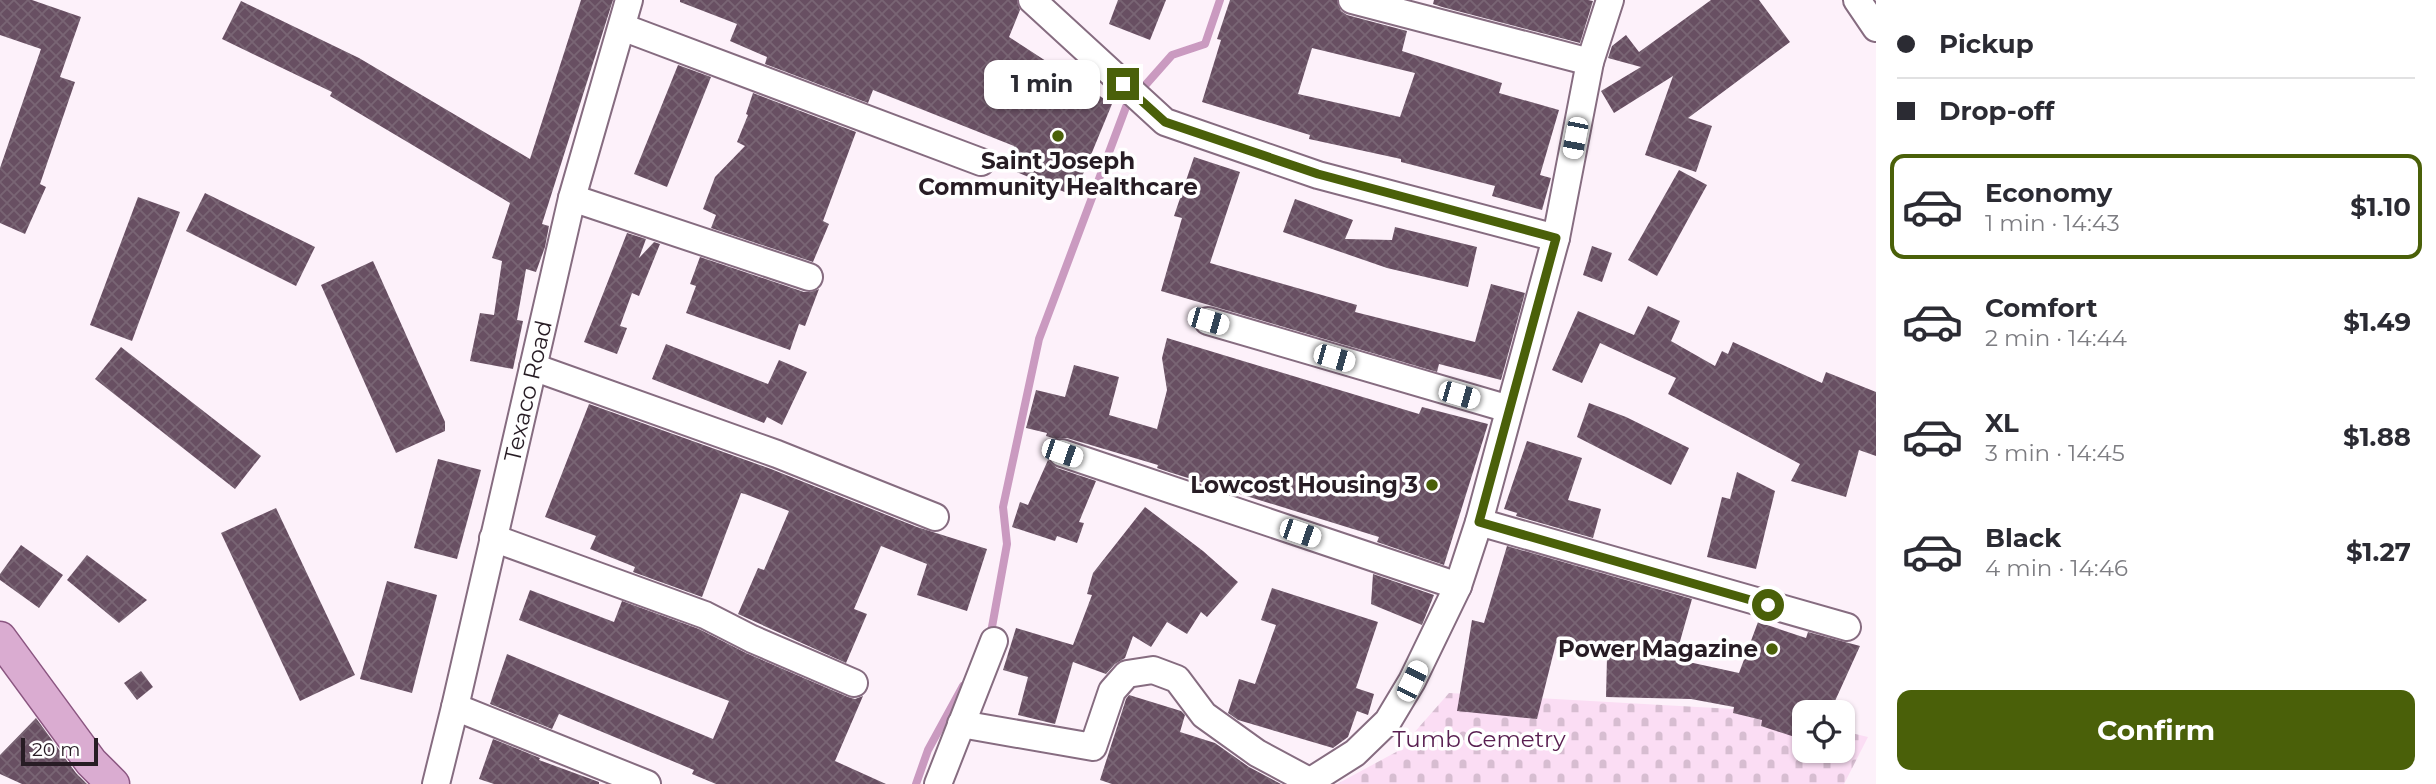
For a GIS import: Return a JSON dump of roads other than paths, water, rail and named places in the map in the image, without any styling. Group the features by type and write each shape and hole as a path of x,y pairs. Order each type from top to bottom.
{"main road":[{"path":"0,638 91,762 113,784"}],"street":[{"name":"Texaco Road","path":"436,784 572,198 629,0"},
{"path":"1032,0 1165,122 1318,174 1556,238"},
{"path":"1352,0 1590,62"},
{"path":"961,724 1093,747 1112,691 1127,674 1153,670 1177,679 1203,715 1257,753 1308,783 1355,753 1388,721 1412,681 1458,586 1479,522 1556,238 1590,62 1610,0"},
{"path":"1857,0 1876,28"},
{"path":"622,27 981,162"},
{"path":"572,198 809,277"},
{"path":"1208,321 1509,410"},
{"path":"533,367 777,454 935,517"},
{"path":"1062,453 1458,586"},
{"path":"1479,522 1847,627"},
{"path":"493,538 705,615 774,649 854,683"},
{"path":"938,784 995,641"},
{"path":"456,707 647,784"}],"waterway":[{"path":"990,638 1007,544 1003,507 1039,339 1126,107 1172,55 1205,44 1220,0"},
{"path":"916,784 928,750 963,686"}],"place":[{"name":"Saint Joseph Community Healthcare","path":"1058,136"},
{"name":"Lowcost Housing 3","path":"1432,485"},
{"name":"Power Magazine","path":"1772,649"}],"park label":[{"name":"Tumb Cemetry","path":"1479,739"}]}
